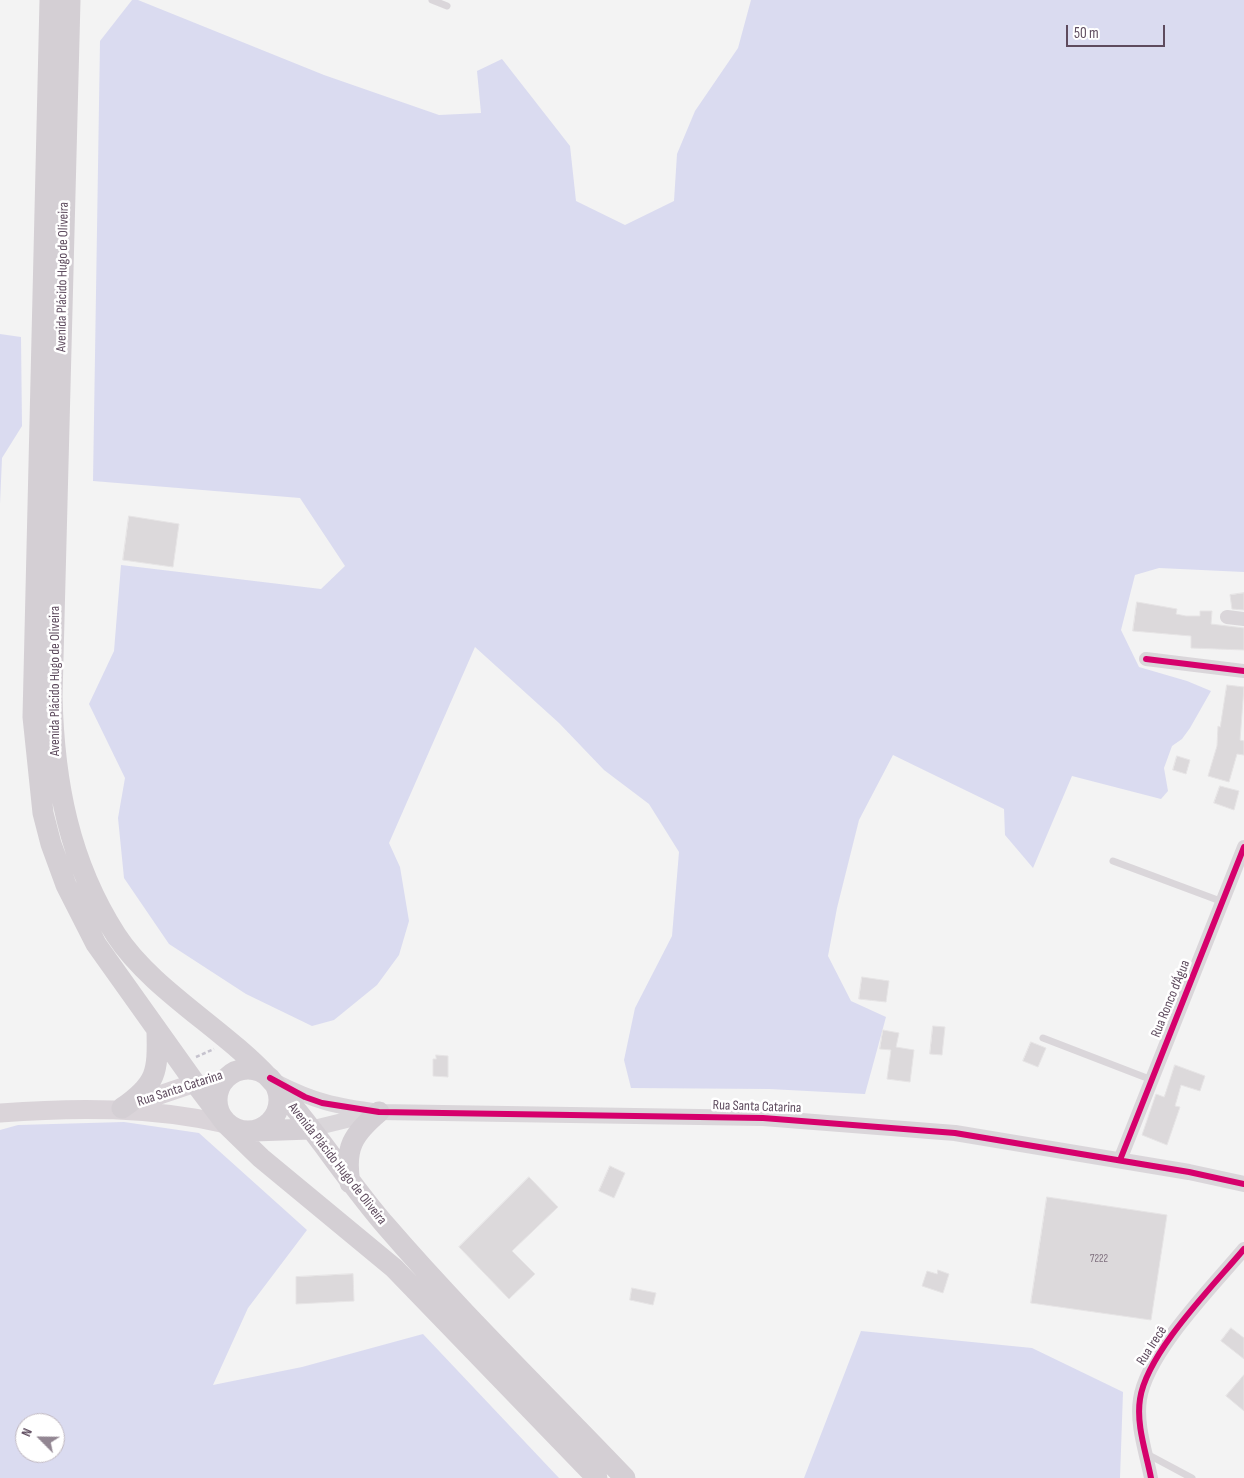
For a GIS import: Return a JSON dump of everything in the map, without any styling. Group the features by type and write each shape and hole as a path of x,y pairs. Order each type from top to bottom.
{"main road":[{"name":"Avenida Plácido Hugo de Oliveira","path":"50,0 33,717 38,786 51,844 82,920 157,1031 226,1124 261,1158 394,1268 597,1478"},
{"name":"Avenida Plácido Hugo de Oliveira","path":"70,0 52,696 53,734 58,779 66,820 86,876 117,936 136,960 270,1078 350,1183 412,1256 625,1478"},
{"path":"122,1108 140,1096 158,1066 157,1031"},
{"path":"255,1070 270,1078 276,1086 279,1104 270,1122 254,1131 236,1129 226,1124 218,1108 218,1090 230,1075 238,1071 255,1070"},
{"name":"Rua Santa Catarina","path":"122,1108 195,1083 238,1071"},
{"name":"Rua Santa Catarina","path":"0,1112 122,1108 171,1113 226,1124"},
{"path":"350,1183 347,1165 348,1152 357,1132 379,1112"},
{"name":"Rua Santa Catarina","path":"254,1131 310,1130"}],"street":[{"path":"1227,617 1244,619"},
{"path":"1146,659 1244,671"},
{"name":"Rua Ronco d’Água","path":"1120,1160 1244,847"},
{"name":"Rua Santa Catarina","path":"270,1078 306,1097 322,1103 379,1112 763,1118 954,1133 1120,1160 1244,1184"},
{"name":"Rua Santa Catarina","path":"310,1130 379,1112"},
{"name":"Rua Irecê","path":"1151,1478 1140,1430 1140,1399 1151,1368 1179,1328 1244,1249"}],"lane":[{"path":"432,0 447,6"},
{"path":"1113,861 1223,903"},
{"path":"1043,1038 1152,1080"},
{"path":"1147,1454 1192,1478"}],"shaded area":[{"path":"132,0 138,0 324,75 439,115 481,113 477,71 502,59 570,146 576,201 625,225 674,201 677,154 695,111 738,48 751,0 1244,0 1244,572 1159,568 1135,575 1121,630 1139,667 1187,681 1211,691 1190,728 1182,739 1172,746 1164,768 1168,791 1161,799 1072,776 1033,868 1005,835 1004,809 893,755 859,820 837,908 828,956 851,1001 886,1017 865,1094 769,1089 631,1088 624,1060 635,1008 672,936 679,852 649,804 604,770 559,723 475,647 389,843 400,867 409,921 399,955 377,985 334,1020 312,1026 246,994 169,944 124,878 118,818 125,778 89,704 114,651 121,565 321,589 345,566 300,498 93,481 100,41"},
{"path":"0,334 21,337 22,426 2,458 0,504"},
{"path":"124,1122 199,1133 307,1230 248,1308 213,1385 302,1367 423,1334 559,1478 0,1478 0,1130 18,1125"},
{"path":"861,1331 1032,1348 1123,1392 1120,1478 804,1478"}],"building":[{"path":"129,516 179,524 173,567 123,560"},
{"path":"1244,593 1244,610 1232,609 1230,595"},
{"path":"1137,602 1177,609 1176,614 1186,616 1200,616 1200,611 1212,611 1211,624 1244,628 1244,650 1191,648 1191,636 1133,631"},
{"path":"1227,685 1244,687 1240,740 1244,741 1244,755 1237,754 1229,782 1208,776 1217,746 1218,726 1220,727"},
{"path":"1177,756 1190,760 1186,774 1173,770"},
{"path":"1220,786 1239,791 1234,810 1214,803"},
{"path":"862,977 889,981 886,1002 859,999"},
{"path":"933,1026 945,1027 942,1055 930,1054"},
{"path":"883,1030 899,1033 896,1047 914,1050 910,1082 887,1079 891,1050 880,1049"},
{"path":"1031,1042 1046,1048 1038,1067 1023,1061"},
{"path":"436,1055 448,1056 448,1077 433,1076 433,1059 436,1059"},
{"path":"1175,1065 1205,1076 1200,1091 1181,1085 1175,1106 1180,1107 1167,1145 1142,1135 1156,1094 1164,1097"},
{"path":"610,1166 625,1173 614,1198 599,1191"},
{"path":"529,1177 558,1207 512,1251 535,1274 509,1299 459,1247"},
{"path":"1047,1197 1167,1215 1151,1320 1031,1303"},
{"path":"938,1270 949,1274 943,1293 922,1286 927,1271 937,1274"},
{"path":"353,1274 354,1301 296,1304 296,1277"},
{"path":"632,1288 656,1293 653,1305 630,1300"},
{"path":"1231,1328 1244,1338 1244,1359 1221,1341"},
{"path":"1244,1375 1244,1411 1226,1396"}],"cycle path":[{"path":"1146,659 1244,671"},
{"path":"1120,1160 1244,847"},
{"path":"270,1078 305,1097 322,1103 379,1112 763,1118 955,1133 1189,1172 1244,1184"},
{"path":"1151,1478 1139,1419 1140,1399 1145,1381 1168,1340 1244,1249"}]}
